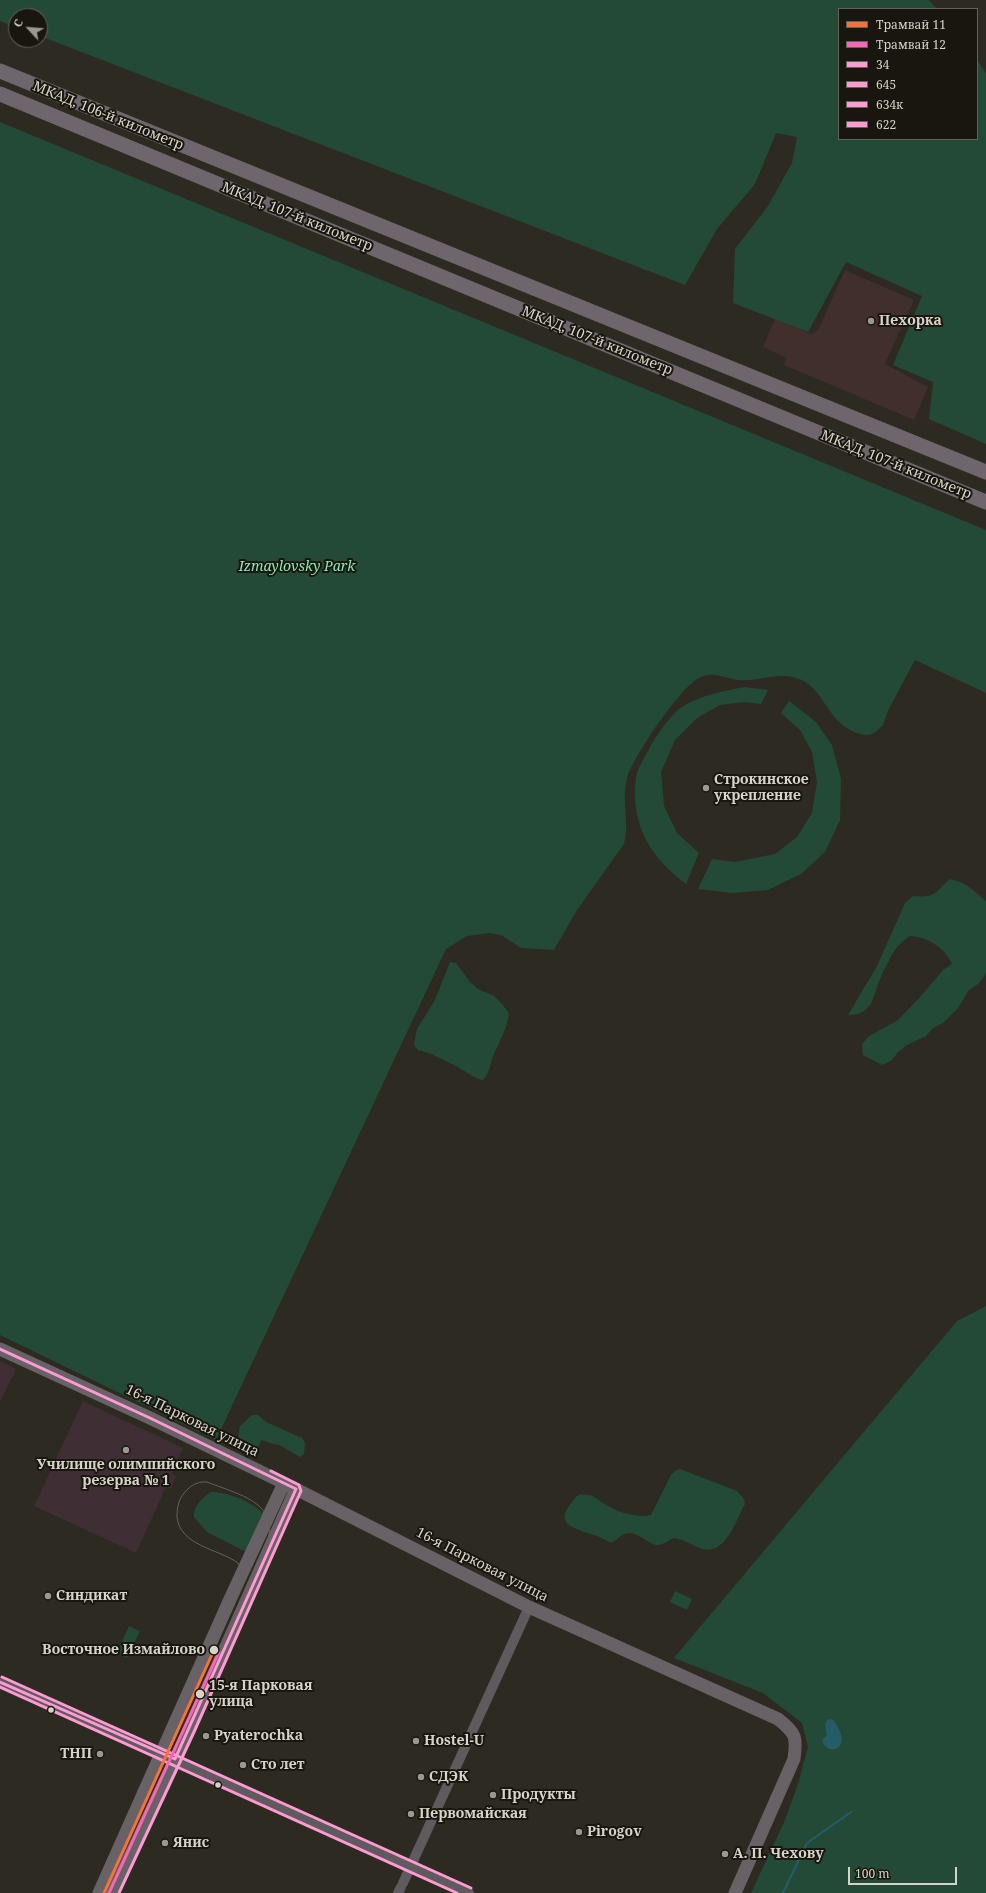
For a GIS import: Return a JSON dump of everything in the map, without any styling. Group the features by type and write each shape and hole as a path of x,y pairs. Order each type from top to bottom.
{"highway":[{"name":"МКАД, 106-й километр","path":"0,71 216,160"},
{"name":"МКАД, 106-й километр","path":"0,94 207,180"},
{"name":"МКАД, 107-й километр","path":"216,160 986,472"},
{"name":"МКАД, 107-й километр","path":"207,180 986,502"}],"main road":[{"name":"16-я Парковая улица","path":"0,1349 150,1418 284,1483 529,1607 778,1719 792,1730 796,1741 794,1759 735,1893"},
{"path":"99,1893 284,1483"},
{"path":"113,1893 296,1489"}],"street":[{"path":"401,1888 529,1607"},
{"path":"0,1682 175,1759 469,1893"}],"shaded area":[{"path":"845,270 914,300 885,364 928,387 914,420 784,365 786,358 763,347 775,319 811,334 818,330"},
{"path":"0,1361 16,1369 0,1402"},
{"path":"83,1401 183,1448 172,1474 176,1476 171,1489 166,1487 136,1553 34,1506"}],"green space":[{"path":"0,0 929,0 936,8 838,8 838,140 978,140 978,61 986,73 986,444 929,419 933,382 893,365 922,296 846,262 808,332 733,303 735,249 768,206 792,163 797,137 776,133 755,184 717,229 685,285 48,39 48,8 8,8 8,24 0,21"},
{"name":"Izmaylovsky Park","path":"0,122 986,530 986,693 915,660 890,707 883,725 874,733 866,735 846,728 831,713 813,688 806,682 796,678 782,676 746,680 715,675 706,675 701,677 693,682 671,706 638,754 631,768 625,786 626,836 624,844 577,910 554,950 521,948 501,935 490,933 467,936 446,949 216,1440 0,1335"},
{"path":"745,687 768,690 761,704 744,702 720,705 697,718 675,740 661,772 664,806 677,833 699,853 686,884 662,863 645,838 636,810 635,795 638,770 656,737 678,710 704,696"},
{"path":"789,701 816,722 832,745 841,779 840,820 825,852 801,874 768,890 732,893 698,889 712,859 735,862 775,854 797,837 812,813 817,782 812,752 800,730 781,713"},
{"path":"950,879 966,885 986,901 985,975 978,984 969,990 958,1008 943,1023 933,1028 926,1036 907,1045 898,1052 892,1060 882,1065 863,1055 862,1044 869,1036 898,1020 943,970 952,964 949,958 935,944 910,936 894,951 880,979 873,999 867,1009 856,1014 848,1015 877,966 905,903 913,896 927,896 934,894"},
{"path":"450,962 456,963 470,982 478,989 494,996 509,1013 505,1029 494,1054 489,1071 483,1080 478,1079 429,1053 418,1050 414,1045 417,1029 435,1000"},
{"path":"986,1306 986,1893 751,1893 785,1820 798,1784 808,1747 802,1723 763,1693 674,1658 957,1321"},
{"path":"252,1415 258,1415 266,1422 302,1438 305,1443 304,1454 300,1457 281,1446 261,1440 259,1446 255,1449 241,1441 238,1437 240,1426"},
{"path":"680,1469 737,1491 744,1499 745,1504 730,1534 718,1546 711,1549 703,1549 674,1538 659,1545 655,1545 639,1536 629,1533 622,1535 611,1543 572,1527 565,1519 570,1505 578,1495 591,1495 606,1505 622,1512 640,1516 651,1515 671,1475"},
{"path":"211,1492 231,1495 252,1505 263,1513 247,1550 244,1551 207,1532 194,1517 195,1509 199,1503"},
{"path":"675,1591 692,1599 687,1610 670,1602"},
{"path":"129,1626 140,1631 127,1658 117,1653"}],"water":[{"path":"832,1719 839,1729 842,1737 838,1748 829,1749 825,1746 822,1740 827,1735 825,1724 827,1720"}],"waterway":[{"path":"783,1893 807,1843 851,1812"}],"tram line":[{"path":"199,1693 266,1545 270,1531 268,1519 263,1510 254,1502 243,1496 207,1482 199,1482 190,1487 181,1498 177,1514 180,1527 193,1541 238,1563 242,1573 243,1585 214,1650"},
{"name":"11","path":"104,1893 214,1650"},
{"name":"12","path":"109,1893 219,1652"}],"transit line":[{"name":"34","path":"0,1349 150,1418 296,1489 175,1759 0,1682"},
{"name":"622","path":"119,1893 194,1732 301,1491 299,1485 271,1471"},
{"name":"634к","path":"2,1677 471,1888"},
{"name":"645","path":"0,1687 457,1893"}],"place":[{"name":"Пехорка","path":"871,321"},
{"name":"Строкинское укрепление","path":"706,788"},
{"name":"Училище олимпийского резерва № 1","path":"126,1450"},
{"name":"Синдикат","path":"48,1596"},
{"name":"Восточное Измайлово","path":"214,1650"},
{"name":"15-я Парковая улица","path":"200,1694"},
{"name":"Pyaterochka","path":"206,1736"},
{"name":"Hostel-U","path":"416,1741"},
{"name":"ТНП","path":"100,1754"},
{"name":"Сто лет","path":"243,1765"},
{"name":"СДЭК","path":"421,1777"},
{"name":"Продукты","path":"493,1795"},
{"name":"Первомайская","path":"411,1814"},
{"name":"Pirogov","path":"579,1832"},
{"name":"Янис","path":"165,1843"},
{"name":"А. П. Чехову","path":"725,1854"}]}
